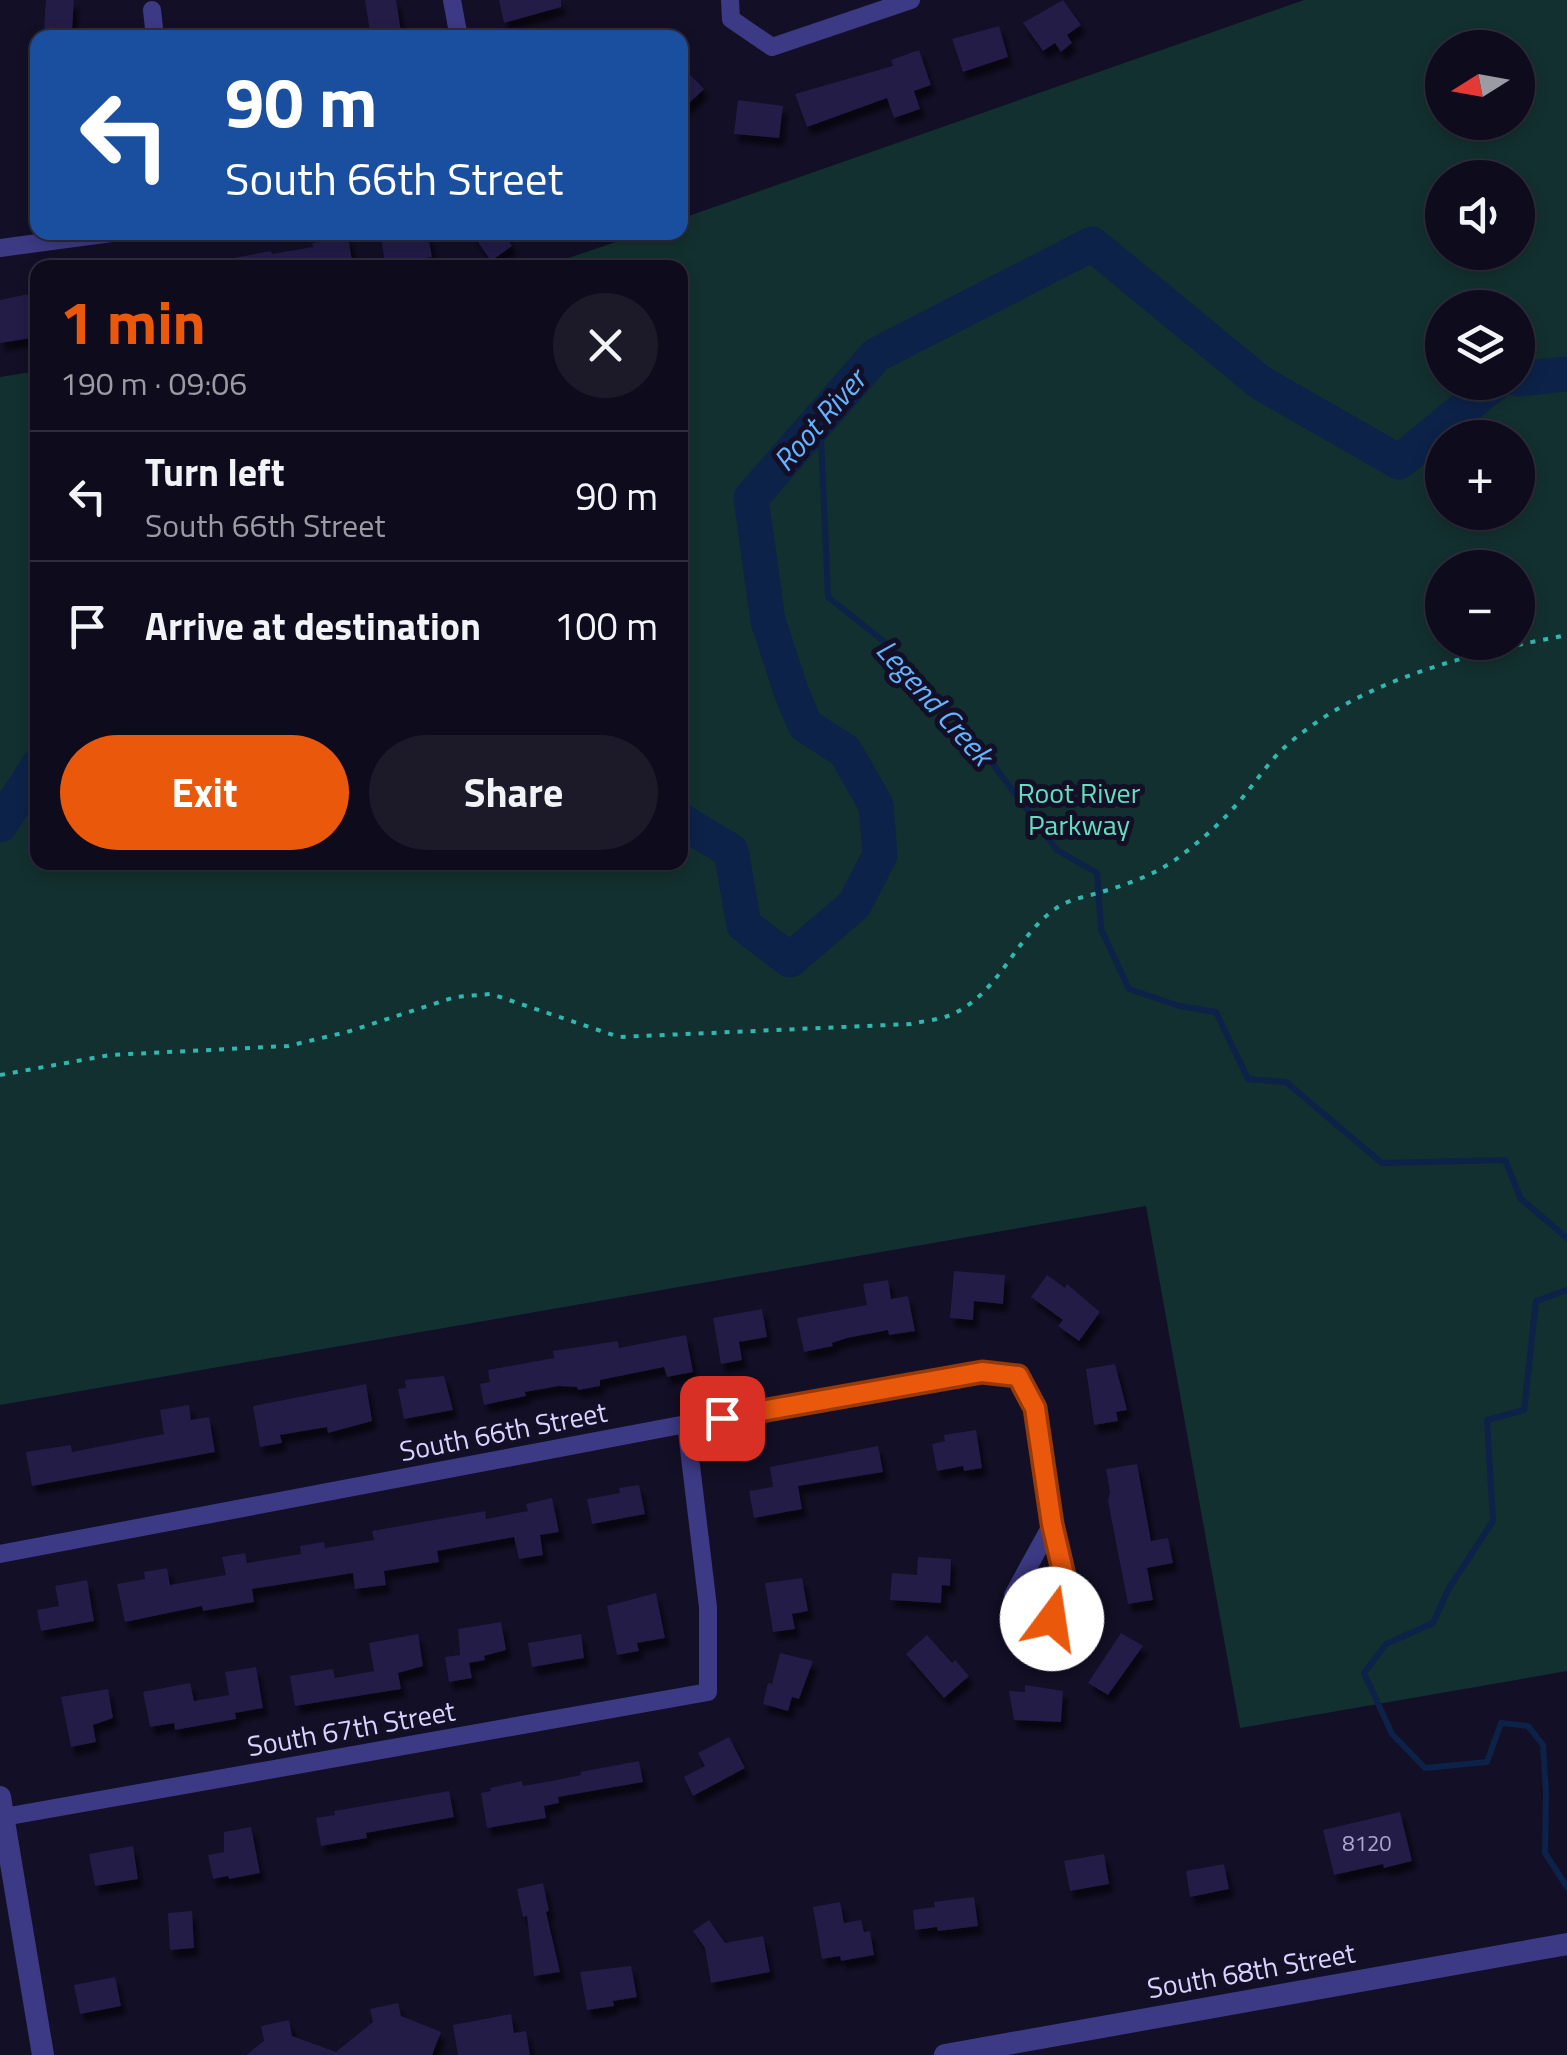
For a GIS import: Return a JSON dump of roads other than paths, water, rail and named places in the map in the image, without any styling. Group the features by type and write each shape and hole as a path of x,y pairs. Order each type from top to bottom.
{"street":[{"path":"452,0 458,30"},
{"path":"730,0 732,20 772,47 911,0"},
{"path":"152,10 154,30"},
{"path":"0,248 60,240"},
{"name":"South 66th Street","path":"0,1554 982,1372 1018,1376 1035,1408 1052,1524"},
{"name":"South 67th Street","path":"2,1807 708,1692 708,1607 686,1424"},
{"path":"1052,1524 1067,1588 1052,1619 1027,1622 1013,1595 1052,1524"},
{"path":"2,1807 43,2055"},
{"name":"South 68th Street","path":"945,2055 1567,1944"}],"waterway":[{"name":"Root River","path":"688,825 731,851 744,925 790,960 854,905 880,855 876,805 845,751 805,725 791,691 768,621 751,498 876,355 1092,244 1261,383 1399,462 1474,400"},
{"name":"Root River","path":"1535,377 1567,374"},
{"name":"Legend Creek","path":"852,383 841,415 821,439 828,597 887,644 966,728 1057,850 1097,873 1101,929 1129,989 1179,1006 1216,1012 1248,1079 1286,1082 1382,1163 1505,1160 1521,1199 1567,1238"},
{"name":"Root River","path":"0,825 30,778"},
{"name":"Legend Creek","path":"1567,1290 1536,1301 1524,1410 1487,1420 1493,1521 1449,1588 1433,1623 1386,1644 1364,1673 1392,1734 1425,1768 1487,1762 1501,1723 1528,1726 1543,1745 1545,1853 1567,1887"}],"park label":[{"name":"Root River Parkway","path":"1079,808"}]}
